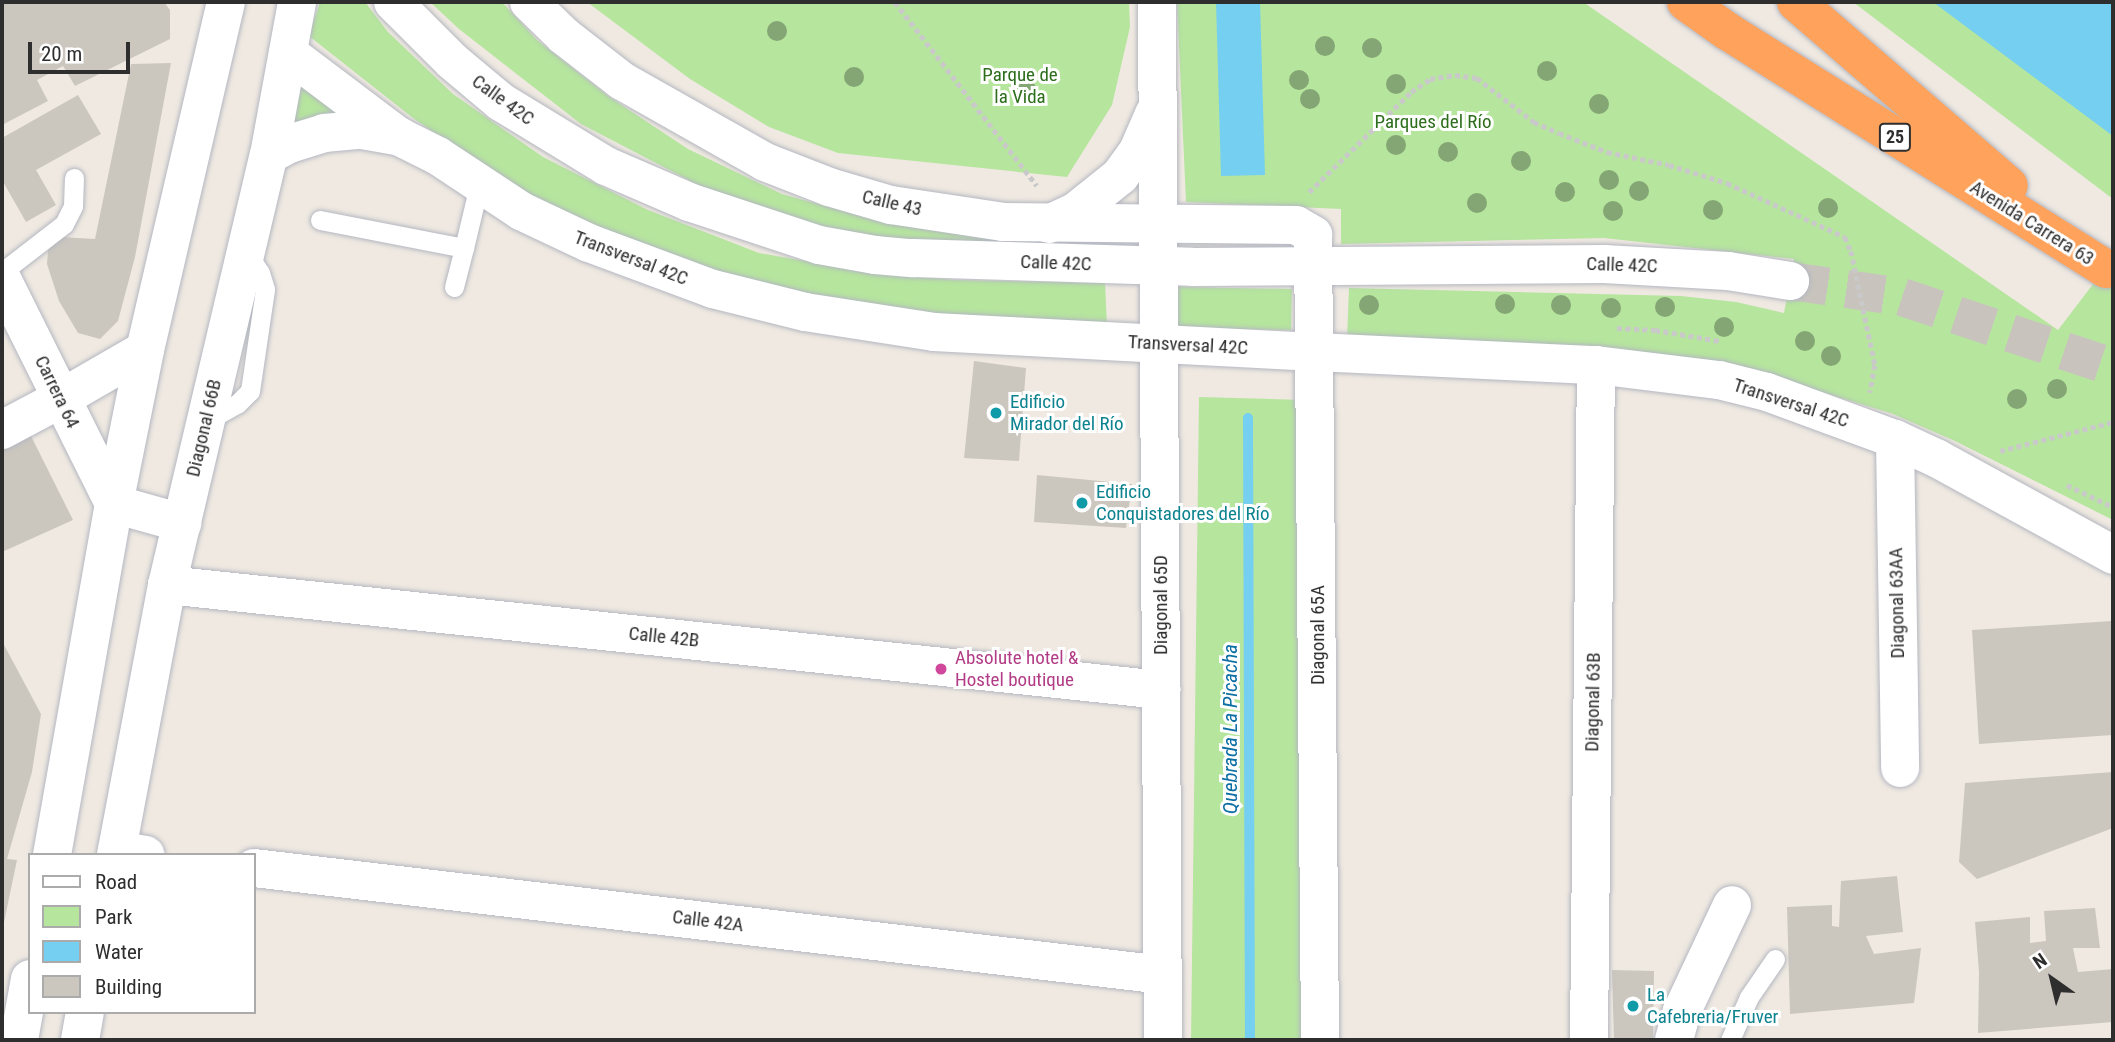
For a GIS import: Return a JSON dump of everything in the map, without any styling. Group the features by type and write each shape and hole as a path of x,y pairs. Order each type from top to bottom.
{"highway":[{"name":"Avenida Carrera 63","path":"1686,2 2106,269 1796,2"}],"street":[{"path":"52,853 114,504 145,351 226,2"},
{"name":"Diagonal 66B","path":"126,853 167,585 269,155 297,2"},
{"name":"Calle 42C","path":"393,2 452,61 501,102 552,135 630,176 689,202 773,232 875,256 1160,266 1309,232 1604,264 1728,271 1790,281"},
{"name":"Calle 43","path":"529,2 564,36 622,81 765,162 829,187 891,205 980,219 1046,208 1159,225 1296,225 1309,232"},
{"name":"Diagonal 65D","path":"1157,2 1163,1040"},
{"path":"288,53 400,137"},
{"path":"1046,208 1075,212 1119,176 1137,153 1150,127 1158,99"},
{"name":"Transversal 42C","path":"269,155 289,144 324,133 362,130 400,137 438,156 533,217 634,261 713,289 805,312 934,332 1596,365 1719,380 1767,391 1895,439 2113,555"},
{"name":"Diagonal 65A","path":"1309,232 1315,352 1320,1040"},
{"name":"Carrera 64","path":"2,279 114,504"},
{"path":"2,430 145,351"},
{"path":"40,357 61,374 80,379 97,378"},
{"name":"Diagonal 63B","path":"1589,1040 1596,365"},
{"name":"Diagonal 63AA","path":"1895,439 1900,768"},
{"path":"114,504 182,523"},
{"name":"Calle 42B","path":"167,585 1161,690"},
{"name":"Calle 42A","path":"256,867 1163,975"},
{"path":"1674,1040 1682,1010 1732,905"},
{"path":"19,1040 28,990"},
{"path":"79,1040 85,1014"}],"lane":[{"path":"2,272 64,224 73,206 75,178"},
{"path":"454,287 480,185"},
{"path":"320,220 464,248"},
{"path":"1730,1040 1749,998 1775,959"}],"path":[{"path":"895,2 1033,181"},
{"path":"1309,232 1411,92 1430,79 1455,75 1477,78 1534,122 1559,133 1607,152 1669,165 1727,183 1845,237 1851,251 1875,365 1870,395"},
{"path":"1028,191 1046,208"},
{"path":"1999,452 2113,422"}],"green space":[{"path":"320,2 365,2 388,32 453,94 543,157 648,210 759,253 880,274 955,280 1105,283 1107,326 930,318 782,294 652,257 527,196 413,118 309,36"},
{"path":"430,2 502,2 537,40 608,96 688,149 782,194 886,223 1110,242 889,241 795,224 702,187 581,124 459,29"},
{"name":"Parque de la Vida","path":"587,2 1129,2 1130,27 1112,105 1067,177 838,153 769,127 690,79"},
{"name":"Parques del Río","path":"1177,2 1583,2 2058,330 2113,258 2113,520 1955,441 1893,414 1774,377 1347,339 1349,288 1681,296 1736,302 1784,313 1794,259 1604,238 1341,244 1341,209 1186,202"},
{"path":"1853,2 1936,2 2113,135 2113,199"},
{"path":"299,73 355,114 287,132"},
{"path":"1178,287 1292,289 1291,330 1177,328"},
{"path":"1199,397 1303,400 1311,1040 1191,1040"}],"water":[{"path":"1216,2 1260,2 1265,175 1221,176"},
{"path":"1933,2 2113,2 2113,136"}],"building":[{"path":"2,2 164,2 170,10 170,39 75,86 63,66 37,80 48,101 2,125"},
{"path":"171,63 135,257 118,321 100,339 78,333 59,301 47,264 48,250 61,237 95,239 131,64"},
{"path":"78,95 101,134 36,170 56,205 26,222 2,180 2,138"},
{"name":"Edificio Mirador del Río","path":"974,361 1026,368 1019,461 964,458"},
{"path":"27,428 73,520 2,552 2,441"},
{"name":"Edificio Conquistadores del Río","path":"1037,475 1132,484 1126,528 1034,522"},
{"path":"2112,621 2113,735 1979,744 1972,630"},
{"path":"2,641 41,714 32,772 7,859 17,860 3,927"},
{"path":"2113,772 2113,828 1977,879 1959,862 1965,783"},
{"path":"1897,876 1903,932 1866,936 1874,954 1921,948 1914,1003 1790,1014 1787,907 1832,905 1832,926 1839,927 1841,881"},
{"path":"2095,908 2100,948 2073,948 2078,972 2113,969 2113,1022 1978,1033 1979,972 1975,922 2030,917 2030,943 2046,941 2044,911"},
{"name":"La Cafebreria/Fruver","path":"1612,970 1654,971 1653,1040 1614,1040"}],"waterway":[{"name":"Quebrada La Picacha","path":"1248,418 1250,1040"}],"tunnel":[{"path":"1790,281 1902,297 2113,367"}],"place":[{"name":"Edificio Mirador del Río","path":"996,413"},
{"name":"Edificio Conquistadores del Río","path":"1082,503"},
{"name":"Absolute hotel & Hostel boutique","path":"941,669"},
{"name":"La Cafebreria/Fruver","path":"1633,1006"}]}
